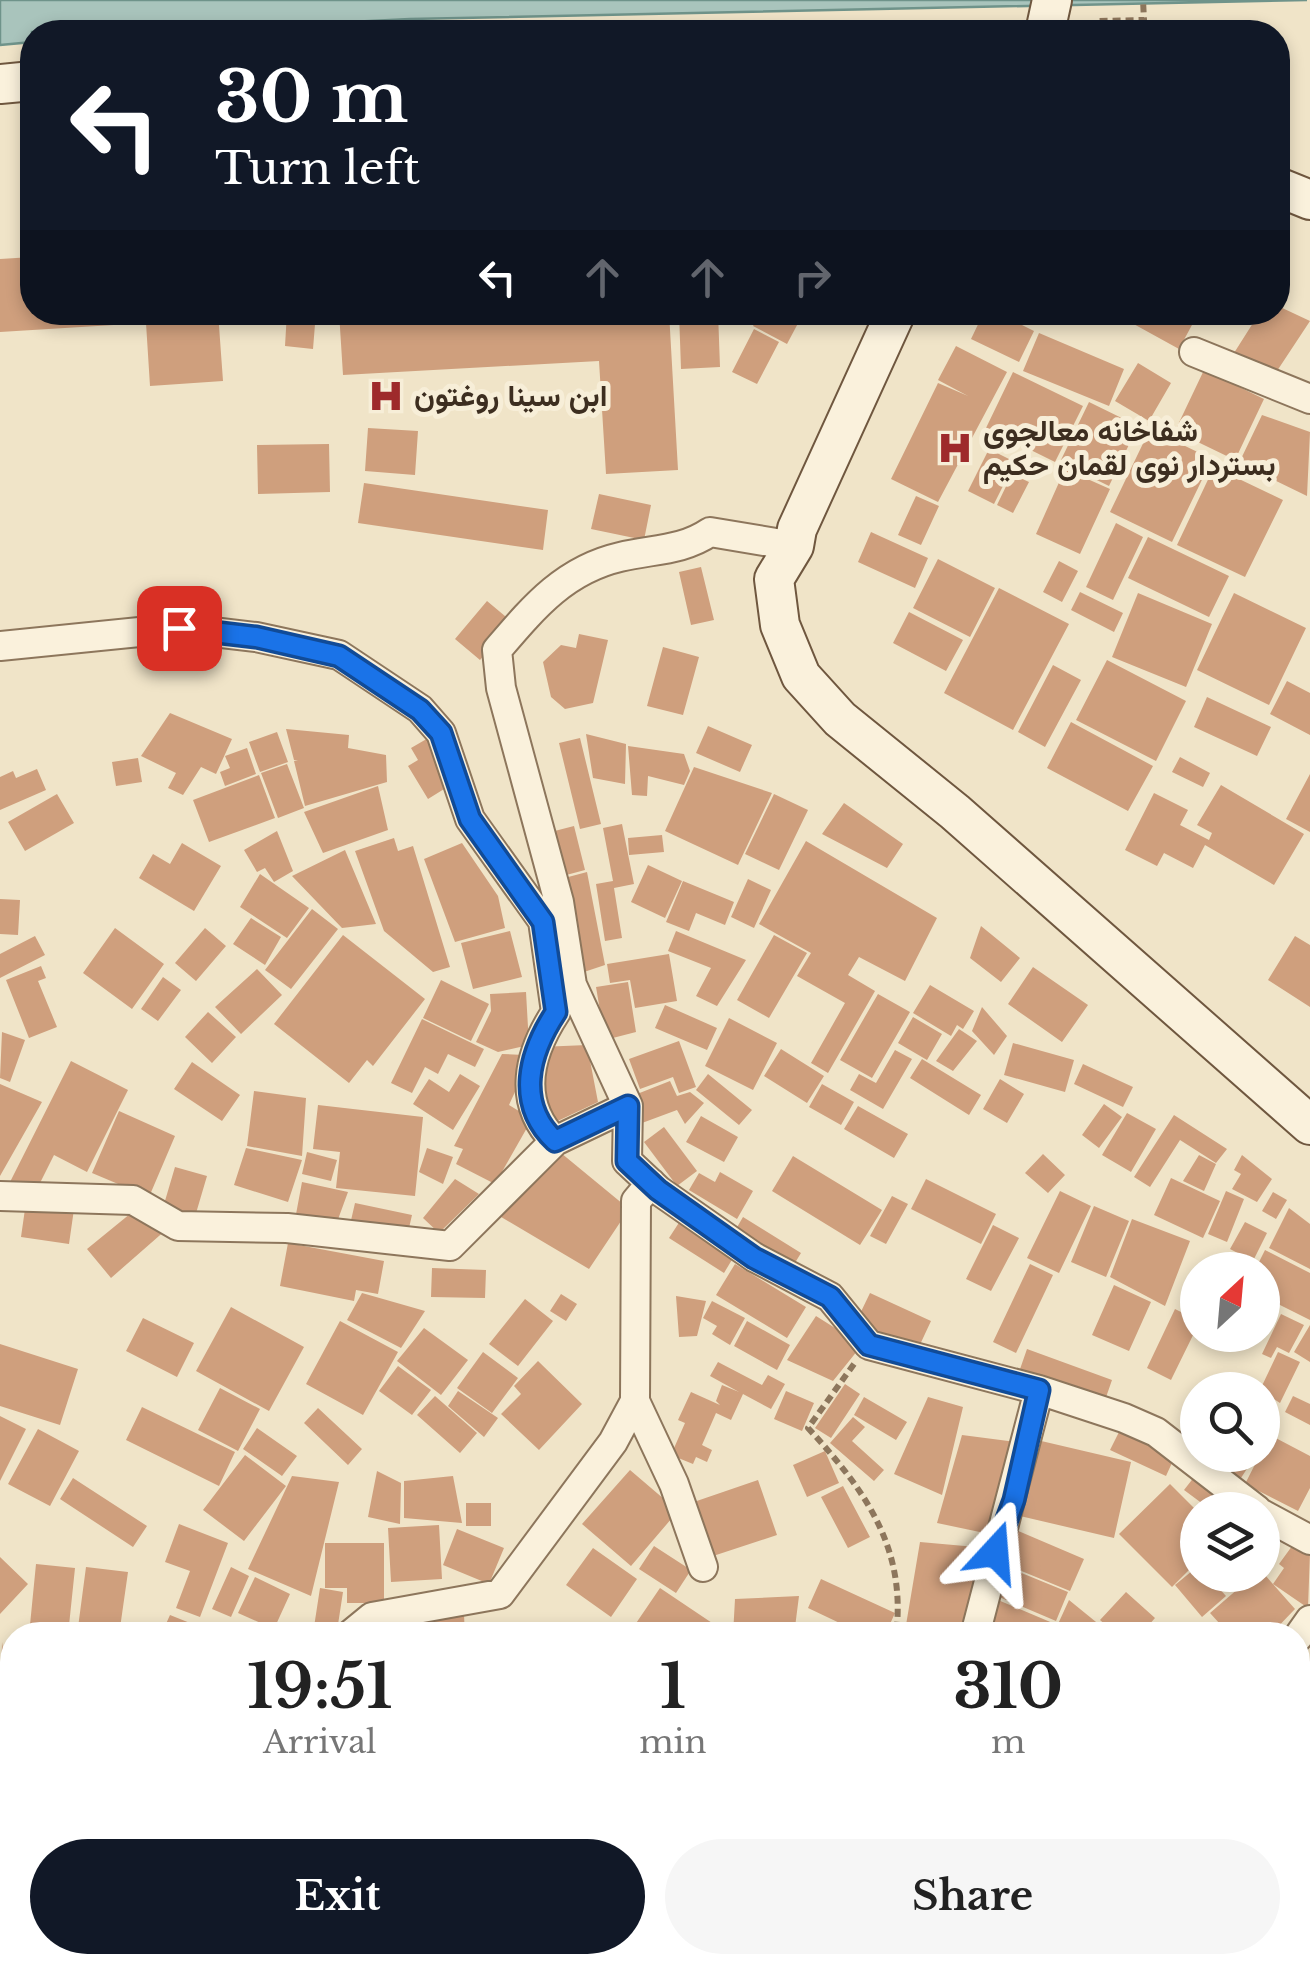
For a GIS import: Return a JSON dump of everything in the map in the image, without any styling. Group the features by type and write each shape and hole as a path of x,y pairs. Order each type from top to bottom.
{"main road":[{"path":"890,325 797,529 794,546 774,579 780,626 801,676 840,719 955,812 1310,1124"}],"street":[{"path":"1194,352 1310,399"},
{"path":"794,546 710,532 690,546 618,557 572,574 544,595 497,650 502,688 558,902 572,985 628,1106 627,1161 754,1258 830,1297 869,1345 1039,1390 1156,1432 1234,1492"},
{"path":"0,646 179,628 256,637 339,656 420,710 441,733 470,819 543,922 556,1012 535,1044 530,1093 542,1128 555,1141"},
{"path":"0,1196 132,1200 178,1226 287,1228 450,1246 555,1141 628,1106"},
{"path":"651,1183 636,1201 635,1401 674,1484 703,1567"},
{"path":"979,1622 1039,1390"},
{"path":"365,1622 372,1616 500,1594 613,1442 635,1401"},
{"path":"1280,1523 1310,1540"}],"path":[{"path":"869,1345 808,1428 856,1480 886,1536 898,1622"}],"water":[{"path":"0,0 1307,0 390,20 20,20 20,43 0,45"}],"building":[{"path":"20,258 20,325 114,325 0,332 0,259"},
{"path":"1290,312 1310,321 1277,371 1234,353 1252,325 1290,325"},
{"path":"146,325 219,325 223,381 150,386"},
{"path":"286,325 315,325 313,349 285,346"},
{"path":"340,325 670,325 678,470 606,474 599,361 343,375"},
{"path":"679,325 718,325 720,367 681,369"},
{"path":"754,325 797,325 787,344"},
{"path":"978,325 1022,325 1034,331 1019,362 971,339"},
{"path":"1135,325 1192,325 1179,349"},
{"path":"754,329 779,342 757,384 732,372"},
{"path":"1039,333 1124,369 1109,406 1023,371"},
{"path":"956,346 1007,372 938,502 891,479 938,383 968,396 938,380"},
{"path":"1138,363 1171,383 1149,421 1115,401"},
{"path":"1204,370 1264,399 1235,460 1175,431"},
{"path":"1013,372 1083,406 1055,462 986,428"},
{"path":"1089,402 1138,426 1109,486 1060,462"},
{"path":"1262,415 1310,432 1307,496 1239,463"},
{"path":"368,428 418,431 415,475 365,471"},
{"path":"1150,429 1212,459 1172,542 1110,512"},
{"path":"329,444 330,492 258,494 257,445"},
{"path":"989,449 1015,462 994,504 968,491"},
{"path":"1214,467 1283,500 1245,577 1177,545"},
{"path":"1065,469 1110,489 1080,554 1036,534"},
{"path":"1012,474 1029,482 1013,513 997,505"},
{"path":"364,483 548,510 543,550 358,523"},
{"path":"599,494 651,505 644,540 591,529"},
{"path":"916,496 939,506 921,545 898,535"},
{"path":"1116,523 1143,537 1113,600 1086,587"},
{"path":"871,532 928,558 915,588 858,562"},
{"path":"1148,537 1229,576 1209,617 1128,578"},
{"path":"938,559 995,588 970,637 913,608"},
{"path":"1059,561 1078,571 1062,602 1043,592"},
{"path":"701,567 714,620 691,625 679,572"},
{"path":"999,588 1069,624 1013,730 944,693"},
{"path":"1080,592 1123,613 1114,632 1071,610"},
{"path":"1138,593 1212,624 1186,687 1112,657"},
{"path":"1234,593 1306,628 1269,705 1197,670"},
{"path":"487,601 512,622 480,660 455,639"},
{"path":"909,612 963,640 946,671 893,643"},
{"path":"579,634 608,640 593,703 565,709 551,697 543,662 561,645 576,648"},
{"path":"663,647 699,657 683,715 647,706"},
{"path":"1107,660 1186,701 1156,761 1076,720"},
{"path":"1053,665 1081,680 1045,747 1018,732"},
{"path":"1287,681 1310,693 1310,735 1270,714"},
{"path":"1207,697 1271,727 1257,756 1194,727"},
{"path":"170,713 232,739 216,774 201,767 183,795 168,788 176,773 141,756"},
{"path":"1071,722 1153,766 1128,811 1047,768"},
{"path":"708,726 752,745 740,772 696,753"},
{"path":"286,729 349,735 348,748 386,755 387,782 305,806 294,761 298,760 294,760"},
{"path":"277,732 288,762 260,772 249,742"},
{"path":"586,734 626,744 625,784 593,778"},
{"path":"430,737 457,781 428,799 408,766 418,760 411,748"},
{"path":"580,738 601,824 580,829 559,743"},
{"path":"628,746 684,754 690,771 684,785 648,776 647,796 632,795"},
{"path":"247,748 256,774 225,786 220,772 230,768 225,756"},
{"path":"1180,757 1210,773 1203,787 1172,772"},
{"path":"138,758 142,782 116,786 112,762"},
{"path":"287,764 304,808 278,818 261,773"},
{"path":"694,767 772,793 738,865 665,831"},
{"path":"37,769 46,790 0,810 0,777 13,771 16,778"},
{"path":"1310,774 1310,832 1286,819"},
{"path":"259,775 275,818 209,842 193,800"},
{"path":"1221,785 1304,834 1274,885 1205,845 1193,868 1164,853 1157,866 1125,850 1154,793 1188,810 1180,825 1209,840 1212,833 1197,825"},
{"path":"378,786 388,830 323,853 304,812"},
{"path":"57,794 74,823 25,851 8,822"},
{"path":"774,794 808,810 779,870 745,854"},
{"path":"844,803 903,844 887,868 822,834"},
{"path":"622,824 634,884 614,888 622,938 605,941 596,884 613,881 603,828"},
{"path":"574,826 585,870 555,878 543,834"},
{"path":"277,831 293,871 274,882 265,868 257,872 244,850"},
{"path":"662,835 664,852 629,855 628,838"},
{"path":"394,838 398,851 413,846 450,967 433,972 384,931 355,851"},
{"path":"806,841 937,918 905,981 859,957 848,975 875,991 828,1073 811,1063 845,1003 797,976 811,953 759,924"},
{"path":"182,843 221,866 194,911 139,878 153,854 170,864"},
{"path":"462,843 498,896 505,928 455,942 424,859"},
{"path":"345,850 376,924 342,928 292,876"},
{"path":"648,865 682,881 665,918 631,902"},
{"path":"587,872 605,965 578,974 557,880"},
{"path":"260,874 309,908 287,938 240,907"},
{"path":"748,879 771,890 754,928 731,917"},
{"path":"683,881 734,902 725,925 696,913 689,931 666,922"},
{"path":"0,899 20,900 18,935 0,934"},
{"path":"312,909 338,929 291,989 265,970"},
{"path":"251,918 281,937 265,965 233,944"},
{"path":"981,926 1020,958 1001,982 970,958"},
{"path":"115,928 164,964 132,1009 83,973"},
{"path":"205,928 226,946 196,981 175,963"},
{"path":"510,931 522,977 473,989 461,943"},
{"path":"676,931 746,960 717,1006 696,996 711,968 668,951"},
{"path":"343,935 425,999 373,1066 367,1060 349,1083 274,1024"},
{"path":"774,935 807,953 769,1018 737,1000"},
{"path":"35,936 45,955 0,978 0,954"},
{"path":"1295,936 1310,945 1310,1007 1268,980"},
{"path":"669,954 677,1001 635,1008 630,980 610,983 607,964"},
{"path":"41,966 46,978 38,981 57,1027 29,1038 6,980"},
{"path":"1033,967 1088,1005 1062,1042 1008,1004"},
{"path":"257,969 282,995 241,1034 215,1007"},
{"path":"163,977 181,990 158,1021 141,1009"},
{"path":"441,980 489,1004 471,1041 423,1018"},
{"path":"628,982 636,1032 605,1040 596,987"},
{"path":"930,985 974,1011 963,1029 957,1025 951,1036 913,1013"},
{"path":"526,992 529,1045 498,1052 476,1042 491,1011 490,994"},
{"path":"878,994 910,1012 872,1078 840,1060"},
{"path":"665,1005 717,1028 707,1050 655,1028"},
{"path":"982,1007 1007,1036 994,1055 972,1031"},
{"path":"208,1012 236,1037 212,1063 185,1037"},
{"path":"913,1017 942,1034 927,1060 898,1043"},
{"path":"729,1018 777,1043 753,1090 705,1066"},
{"path":"422,1019 484,1049 475,1067 448,1054 438,1074 425,1067 412,1093 391,1083"},
{"path":"959,1029 977,1041 953,1071 936,1061"},
{"path":"2,1032 25,1040 10,1082 0,1078"},
{"path":"679,1041 696,1087 679,1093 673,1077 640,1089 629,1059"},
{"path":"1013,1043 1074,1060 1065,1092 1004,1075"},
{"path":"587,1045 598,1102 547,1126 540,1047"},
{"path":"781,1049 824,1076 807,1103 764,1076"},
{"path":"895,1050 912,1059 883,1109 850,1090 859,1074 876,1083"},
{"path":"502,1054 524,1055 524,1072 509,1105 532,1119 495,1184 456,1164 463,1149 454,1146"},
{"path":"922,1059 981,1095 969,1115 910,1078"},
{"path":"71,1061 128,1090 87,1172 54,1155 34,1195 10,1182"},
{"path":"192,1062 240,1095 222,1121 174,1089"},
{"path":"1083,1064 1133,1087 1123,1107 1074,1084"},
{"path":"460,1074 480,1086 453,1130 413,1104 429,1079 449,1092"},
{"path":"708,1074 752,1110 739,1125 696,1090"},
{"path":"1000,1079 1024,1094 1007,1123 983,1109"},
{"path":"670,1081 677,1096 690,1092 704,1103 685,1124 677,1110 642,1123 632,1096"},
{"path":"0,1084 42,1102 0,1176"},
{"path":"822,1084 854,1102 841,1125 809,1107"},
{"path":"254,1091 306,1098 302,1156 247,1146"},
{"path":"1104,1104 1122,1117 1099,1148 1082,1135"},
{"path":"318,1105 423,1117 415,1196 336,1188 340,1152 313,1149"},
{"path":"858,1106 908,1134 894,1158 844,1129"},
{"path":"119,1111 175,1136 149,1197 92,1173"},
{"path":"1127,1113 1156,1129 1131,1172 1102,1155"},
{"path":"1174,1115 1227,1149 1216,1163 1180,1140 1150,1187 1134,1177"},
{"path":"701,1116 738,1137 724,1162 686,1142"},
{"path":"664,1127 697,1171 677,1186 644,1142"},
{"path":"246,1148 302,1160 288,1202 234,1185"},
{"path":"427,1148 453,1157 443,1184 419,1172"},
{"path":"307,1152 337,1160 331,1181 302,1174"},
{"path":"561,1153 629,1209 589,1269 496,1214"},
{"path":"1043,1154 1065,1175 1048,1193 1025,1173"},
{"path":"1199,1155 1216,1164 1204,1191 1183,1181"},
{"path":"1242,1155 1272,1179 1257,1202 1232,1189 1241,1174 1234,1170"},
{"path":"793,1156 882,1210 860,1245 772,1191"},
{"path":"175,1167 207,1176 194,1220 162,1211"},
{"path":"720,1172 753,1191 737,1219 689,1190 699,1173 715,1182"},
{"path":"1171,1178 1220,1201 1203,1238 1154,1215"},
{"path":"455,1179 479,1194 439,1233 423,1218"},
{"path":"926,1179 996,1214 981,1244 911,1209"},
{"path":"302,1182 348,1192 333,1233 294,1225"},
{"path":"1060,1191 1091,1206 1059,1273 1027,1258"},
{"path":"1226,1191 1244,1199 1227,1242 1208,1234"},
{"path":"1273,1192 1287,1200 1276,1219 1262,1211"},
{"path":"892,1196 908,1204 886,1244 870,1236"},
{"path":"26,1202 74,1209 69,1244 21,1237"},
{"path":"355,1203 412,1215 406,1241 349,1229"},
{"path":"1094,1206 1129,1221 1106,1277 1071,1262"},
{"path":"1289,1208 1310,1224 1310,1269 1269,1248"},
{"path":"136,1209 167,1229 111,1278 87,1249"},
{"path":"743,1217 801,1253 790,1271 732,1236"},
{"path":"682,1218 736,1253 724,1273 669,1238"},
{"path":"1132,1219 1190,1241 1186,1252 1180,1252 1180,1267 1165,1306 1110,1277"},
{"path":"1245,1222 1267,1233 1258,1252 1230,1249"},
{"path":"993,1225 1019,1238 991,1291 966,1279"},
{"path":"288,1243 384,1261 378,1294 356,1290 354,1301 280,1286"},
{"path":"1280,1258 1310,1273 1310,1320 1280,1305"},
{"path":"735,1264 806,1307 787,1338 716,1295"},
{"path":"1030,1264 1053,1275 1016,1353 993,1342"},
{"path":"432,1268 486,1270 485,1298 431,1297"},
{"path":"1114,1285 1151,1302 1129,1351 1092,1335"},
{"path":"362,1293 425,1311 401,1348 347,1320"},
{"path":"870,1293 931,1321 917,1351 856,1322"},
{"path":"561,1294 577,1304 566,1321 550,1311"},
{"path":"676,1296 706,1301 697,1336 679,1337"},
{"path":"525,1299 553,1321 518,1366 489,1344"},
{"path":"712,1301 745,1318 730,1345 712,1334 717,1326 703,1318"},
{"path":"231,1307 304,1347 269,1411 196,1371"},
{"path":"1175,1309 1180,1312 1180,1352 1185,1352 1171,1380 1147,1368"},
{"path":"816,1316 862,1345 833,1381 787,1360"},
{"path":"1280,1316 1304,1325 1289,1353 1280,1348"},
{"path":"143,1318 194,1343 177,1377 126,1351"},
{"path":"340,1321 398,1352 363,1415 306,1384"},
{"path":"747,1321 790,1345 777,1370 734,1346"},
{"path":"1310,1325 1310,1362 1294,1352"},
{"path":"424,1328 468,1360 441,1395 397,1361"},
{"path":"0,1344 78,1369 60,1425 0,1406"},
{"path":"1027,1349 1112,1380 1104,1403 1019,1372"},
{"path":"483,1352 518,1378 492,1413 457,1388"},
{"path":"1278,1352 1300,1362 1280,1403 1280,1372 1269,1372"},
{"path":"538,1361 582,1404 539,1450 501,1414 521,1394 514,1386"},
{"path":"718,1362 762,1385 768,1375 785,1384 771,1409 743,1394 731,1420 716,1413 702,1445 712,1450 707,1462 696,1457 693,1464 671,1455 685,1423 678,1420 691,1392 720,1405 716,1401 722,1385 739,1392 710,1376"},
{"path":"398,1366 431,1390 412,1415 379,1391"},
{"path":"845,1384 860,1394 831,1438 815,1428"},
{"path":"220,1388 260,1409 238,1451 198,1430"},
{"path":"458,1391 498,1418 484,1437 448,1406"},
{"path":"786,1391 814,1403 802,1431 774,1419"},
{"path":"435,1396 477,1433 460,1453 417,1415"},
{"path":"1293,1396 1310,1404 1310,1425 1285,1412"},
{"path":"864,1397 907,1422 896,1440 854,1415"},
{"path":"928,1397 963,1407 942,1495 894,1474"},
{"path":"142,1407 235,1452 219,1486 126,1440"},
{"path":"318,1408 362,1449 348,1465 304,1423"},
{"path":"0,1416 26,1429 0,1481"},
{"path":"853,1417 865,1427 852,1441 884,1470 874,1481 830,1443"},
{"path":"257,1428 297,1456 282,1476 243,1449"},
{"path":"1121,1428 1176,1454 1166,1476 1110,1450"},
{"path":"38,1429 79,1451 50,1506 8,1484"},
{"path":"962,1435 1016,1442 994,1535 937,1523"},
{"path":"1037,1440 1131,1462 1114,1538 1020,1516"},
{"path":"1280,1440 1310,1456 1310,1488 1298,1511 1280,1502 1280,1492 1261,1492 1245,1484 1251,1472 1280,1472"},
{"path":"825,1451 839,1483 807,1497 793,1465"},
{"path":"245,1455 286,1486 244,1541 203,1510"},
{"path":"630,1470 678,1511 631,1566 582,1524"},
{"path":"377,1471 401,1483 400,1524 368,1517"},
{"path":"1198,1472 1224,1492 1187,1492 1184,1490"},
{"path":"1226,1472 1245,1472 1239,1481"},
{"path":"292,1476 339,1482 311,1596 248,1569"},
{"path":"453,1476 462,1523 404,1518 404,1481"},
{"path":"73,1478 147,1526 133,1547 60,1499"},
{"path":"758,1480 777,1535 707,1558 688,1504"},
{"path":"1170,1484 1180,1494 1180,1579 1172,1587 1119,1534"},
{"path":"843,1486 870,1537 848,1548 821,1497"},
{"path":"466,1503 491,1503 491,1526 466,1526"},
{"path":"179,1524 228,1543 200,1617 176,1608 190,1571 165,1562"},
{"path":"439,1525 442,1579 391,1582 388,1528"},
{"path":"1009,1527 1084,1559 1070,1591 995,1560"},
{"path":"457,1529 504,1548 489,1584 443,1565"},
{"path":"920,1542 987,1548 973,1622 907,1622"},
{"path":"1295,1542 1310,1553 1308,1608 1280,1589 1284,1568 1280,1563"},
{"path":"325,1543 384,1543 384,1603 347,1603 347,1588 325,1588"},
{"path":"654,1546 691,1570 676,1593 639,1569"},
{"path":"593,1548 637,1579 611,1617 566,1585"},
{"path":"0,1557 28,1584 0,1614"},
{"path":"36,1564 75,1568 69,1622 30,1622"},
{"path":"1002,1565 1068,1592 1056,1621 990,1593"},
{"path":"86,1567 128,1572 121,1622 79,1622"},
{"path":"231,1567 249,1576 231,1617 212,1609"},
{"path":"255,1577 290,1594 277,1622 258,1622 238,1613"},
{"path":"821,1579 895,1613 891,1622 838,1622 808,1608"},
{"path":"320,1588 343,1592 338,1622 315,1622"},
{"path":"660,1588 711,1622 637,1622"},
{"path":"1126,1592 1155,1618 1151,1622 1100,1620"},
{"path":"1181,1592 1222,1592 1226,1596 1202,1617"},
{"path":"1234,1592 1280,1592 1295,1609 1282,1622 1218,1622 1210,1613"},
{"path":"799,1596 796,1622 734,1622 735,1599"},
{"path":"991,1597 1050,1622 981,1622"},
{"path":"1069,1600 1096,1622 1059,1622"},
{"path":"170,1615 188,1622 167,1622"},
{"path":"464,1615 464,1622 413,1622 413,1618"}],"place":[{"name":"ابن سینا روغتون","path":"386,396"},
{"name":"شفاخانه معالجوی بستردار نوی لقمان حکیم","path":"955,448"}],"route":[{"path":"179,628 256,637 339,656 420,710 441,733 470,819 543,922 556,1012 535,1044 530,1093 542,1128 555,1141 628,1106 627,1161 658,1190 754,1258 830,1297 869,1345 1039,1390 1014,1500 1002,1523 995,1552"}]}
